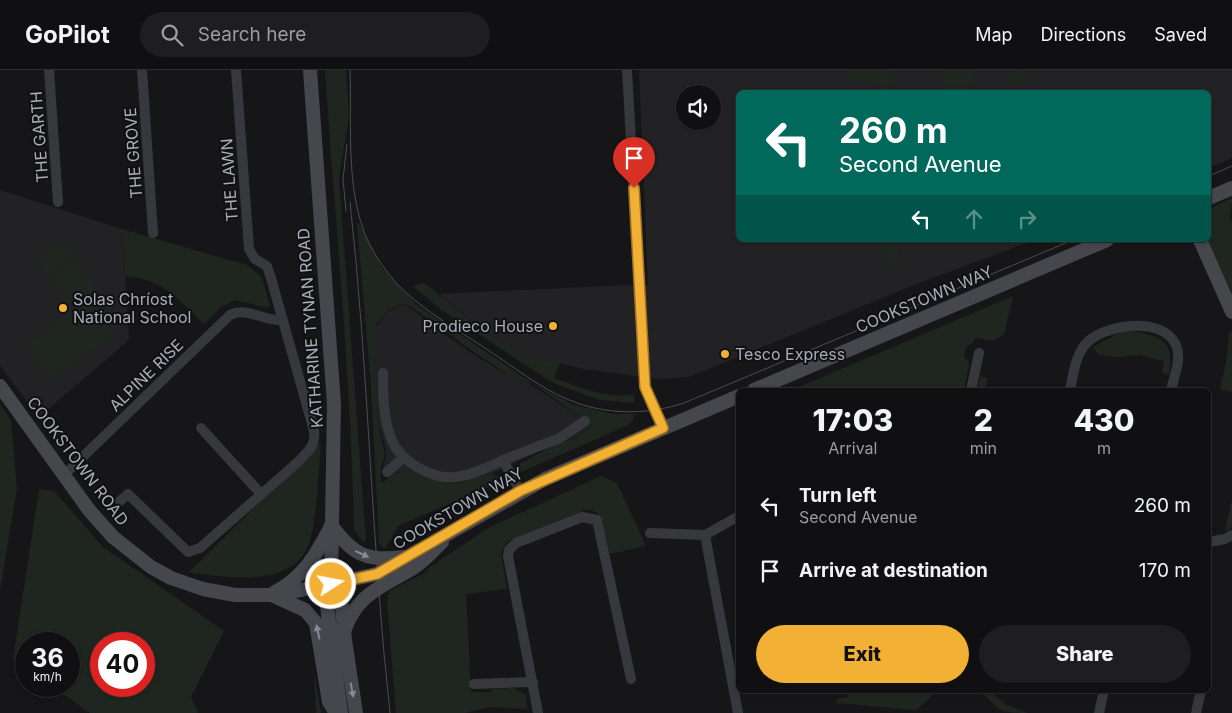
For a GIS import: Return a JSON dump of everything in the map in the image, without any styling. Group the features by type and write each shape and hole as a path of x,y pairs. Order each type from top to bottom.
{"street":[{"name":"THE GARTH","path":"49,70 58,202"},
{"name":"THE GROVE","path":"142,70 153,233"},
{"name":"THE LAWN","path":"236,70 249,249 255,259 267,266 283,320"},
{"name":"KATHARINE TYNAN ROAD","path":"310,70 334,404 331,584 326,598 341,713"},
{"path":"626,70 645,387 663,428"},
{"path":"1211,197 1232,188"},
{"name":"COOKSTOWN WAY","path":"759,388 1102,242"},
{"path":"1201,242 1232,312"},
{"name":"ALPINE RISE","path":"65,474 230,315 242,311 270,320 283,320"},
{"path":"120,501 128,494 188,552 200,548 298,462 315,440 283,320"},
{"path":"1070,388 1078,356 1085,345 1105,333 1127,325 1163,331 1176,345 1178,355 1171,388"},
{"path":"971,388 979,353"},
{"path":"383,373 388,428 392,440 404,457 415,466 436,474 455,477 487,468 560,438 585,421"},
{"name":"COOKSTOWN ROAD","path":"0,386 89,510 113,538 151,567 172,578 203,588 235,595 268,595 331,584"},
{"name":"COOKSTOWN WAY","path":"331,584 377,574 520,491 736,397"},
{"path":"201,428 261,494"},
{"path":"386,472 404,457"},
{"path":"503,460 520,491"},
{"path":"538,713 534,682 508,556 509,550 516,543 582,516 597,520 631,679"},
{"path":"650,532 704,535 736,518"},
{"path":"268,595 284,588 302,572 317,553 331,525 348,546 360,555 376,559 404,557"},
{"path":"344,632 350,615 368,594 424,560 453,531"},
{"path":"704,535 738,713"},
{"path":"1211,542 1225,539 1232,535"},
{"name":"KATHARINE TYNAN ROAD","path":"331,584 341,595 344,632 356,713"},
{"path":"268,595 293,603 305,610 316,622 329,702 336,713"},
{"path":"474,684 534,682"},
{"path":"1099,713 1103,693"},
{"path":"1196,713 1200,693"}],"shaded area":[{"path":"325,70 346,70 349,117 339,178 366,542 361,540 354,529 350,414"},
{"path":"639,70 1232,70 1232,158 1211,167 1211,90 736,90 736,242 1030,242 919,283 689,377 659,379 584,369 533,357 499,342 439,294 624,285 648,286"},
{"path":"848,70 893,70 893,90 876,90 876,82 848,81"},
{"path":"940,70 977,70 970,90 942,90"},
{"path":"1013,70 1026,70 1031,82 1011,88 1006,75"},
{"name":"Solas Chríost National School","path":"0,190 122,229 129,340 39,417 0,366"},
{"path":"1232,198 1230,220 1232,222 1232,296 1208,242 1211,242 1211,209"},
{"path":"359,223 383,269 417,305 529,381 574,405 613,414 634,414 633,421 626,426 521,472 518,468 519,464 560,442 574,439 592,425 532,383 513,378 410,306 401,304 387,311 376,325 375,363 378,422 385,455 381,467 381,483 398,473 407,471 421,473 448,483 488,475 499,476 503,481 398,526 385,549 379,544 371,386 357,224"},
{"path":"122,229 247,265 262,277 270,306 268,308 235,300 221,307 204,324 178,298 161,286 139,278 125,276"},
{"path":"66,238 77,255 46,276 35,260"},
{"path":"883,242 897,242 902,266 884,267"},
{"path":"78,256 89,272 62,292 88,275 98,289 70,309 47,278"},
{"path":"424,283 499,342 533,357 560,363 554,378 604,394 634,394 634,403 599,400 553,383 443,311 413,286"},
{"path":"1013,296 1004,334 993,341 976,338 972,344 967,346 964,355 969,363 964,388 797,388"},
{"path":"93,298 117,334 49,380 25,345"},
{"path":"401,305 408,306 477,357 507,374 525,381 592,425 573,439 560,441 489,475 465,481 444,482 400,472 388,480 383,466 386,449 378,421 375,377 375,328 387,312"},
{"path":"1131,331 1151,335 1164,342 1170,354 1169,375 1162,373 1164,361 1139,355 1116,357 1099,355 1093,347 1121,332"},
{"path":"1232,331 1232,392 1220,389 1227,357 1229,332"},
{"path":"980,376 988,378 986,388 977,388"},
{"path":"0,404 11,420 17,488 0,592"},
{"path":"321,442 311,537 304,554 292,566 277,573 260,577 223,577 189,572"},
{"path":"601,476 617,483 646,546 610,554 601,516 592,510 585,510 508,541 501,553 507,589 466,594 471,692 491,692 493,689 514,688 526,695 527,709 491,707 465,713 396,713 387,600 389,591 427,572 428,568 488,528"},
{"path":"39,489 54,491 103,547 224,631 191,697 198,713 90,713 67,697 80,697 80,632 17,632"},
{"path":"1232,500 1232,528 1228,531 1225,529"},
{"path":"314,670 321,713 316,713"},
{"path":"847,693 936,693 916,710 837,703 836,699 848,697"},
{"path":"981,693 992,693 1005,704 1027,713 1002,710"}],"tram line":[{"path":"350,70 351,156 355,199 367,239 385,269 399,286 420,304 521,373 555,394 593,408 632,412 671,407 684,403 1068,242"},
{"path":"346,211 343,179 347,144"},
{"path":"1211,175 1232,166"},
{"path":"350,202 362,330 378,585 390,713"}],"place":[{"name":"Solas Chríost National School","path":"63,308"},
{"name":"Prodieco House","path":"553,326"},
{"name":"Tesco Express","path":"725,354"}],"route":[{"path":"331,584 367,577 390,568 404,557 453,531 520,491 663,428 645,387 634,188"}]}
